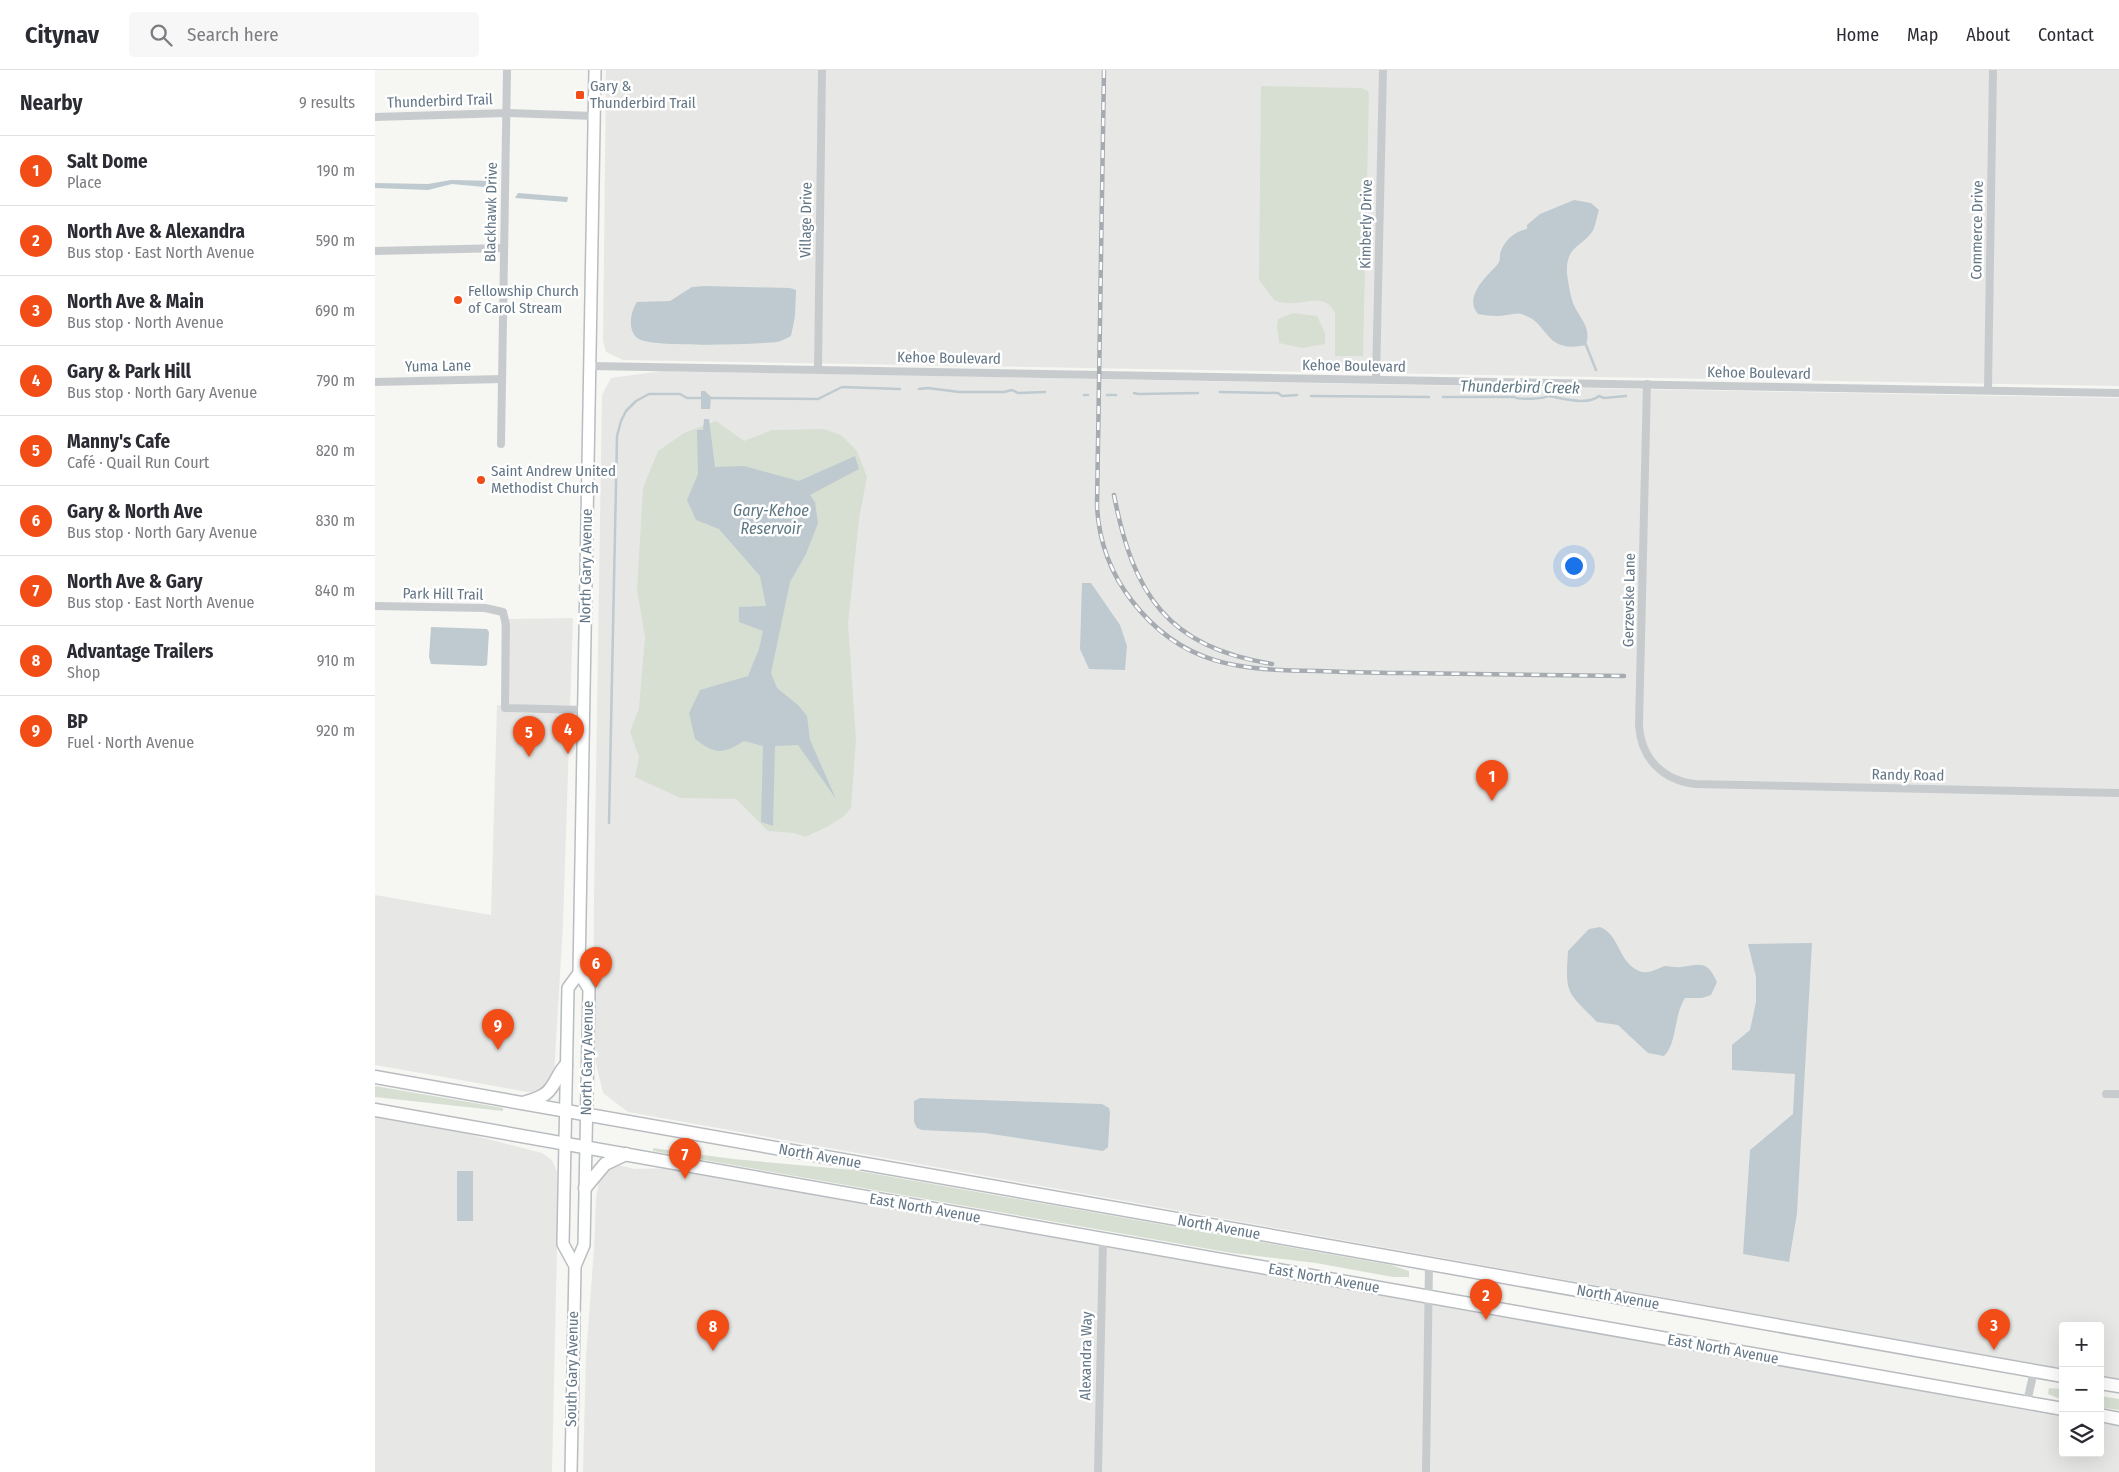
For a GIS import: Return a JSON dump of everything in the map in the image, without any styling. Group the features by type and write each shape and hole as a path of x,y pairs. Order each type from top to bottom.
{"main road":[{"path":"523,1103 535,1099 549,1090 559,1072 567,1065"},
{"name":"North Avenue","path":"375,1077 2059,1375"},
{"path":"375,1110 585,1147"},
{"name":"East North Avenue","path":"585,1147 2059,1408"},
{"path":"585,1188 605,1164 626,1154"},
{"path":"2104,1384 2119,1386"},
{"path":"2104,1416 2119,1419"}],"street":[{"name":"Blackhawk Drive","path":"501,444 507,70"},
{"name":"North Gary Avenue","path":"585,1147 589,989 579,973 595,70"},
{"name":"Village Drive","path":"818,370 822,70"},
{"name":"Kimberly Drive","path":"1376,380 1383,70"},
{"name":"Commerce Drive","path":"1988,390 1993,70"},
{"name":"Thunderbird Trail","path":"375,116 507,113 594,116"},
{"path":"375,251 504,248"},
{"name":"Kehoe Boulevard","path":"589,366 2119,393"},
{"name":"Yuma Lane","path":"375,382 502,379"},
{"name":"Gerzevske Lane","path":"1647,384 1640,734 1649,761 1673,779 1695,784"},
{"name":"Park Hill Trail","path":"375,606 485,608 503,612 506,625 505,708 584,710"},
{"name":"Randy Road","path":"1695,784 2119,793"},
{"name":"North Gary Avenue","path":"565,1110 568,988 579,973"},
{"path":"2106,1094 2119,1094"},
{"name":"South Gary Avenue","path":"565,1110 563,1244 575,1266"},
{"name":"South Gary Avenue","path":"571,1472 575,1266 583,1245 585,1147"},
{"name":"Alexandra Way","path":"1098,1472 1103,1240"},
{"path":"1426,1472 1429,1264"},
{"path":"2027,1402 2035,1371"}],"shaded area":[{"path":"606,70 2119,70 2119,386 623,360 606,352 603,341"},
{"path":"1261,86 1362,88 1368,91 1363,356 1335,356 1335,313 1326,303 1320,301 1286,303 1275,301 1259,280"},
{"path":"1293,313 1317,316 1325,333 1325,344 1302,348 1279,343 1278,319"},
{"path":"662,371 2119,398 2119,1380 2104,1377 2104,1322 2059,1322 2059,1368 628,1112 603,1093 593,1051 602,395 611,378"},
{"path":"716,421 744,441 772,430 823,429 841,435 857,451 867,477 859,519 848,624 856,739 851,808 843,817 805,837 795,833 768,831 736,799 680,798 635,777 639,757 630,732 639,708 645,637 637,590 643,488 658,451 684,433"},
{"path":"573,618 563,924 554,1075 543,1090 534,1093 375,1065 375,895 491,915 497,705 501,705 501,619"},
{"path":"375,1086 503,1108 503,1111 375,1097"},
{"path":"375,1115 438,1126 542,1153 552,1160 557,1172 557,1248 552,1472 375,1472"},
{"path":"653,1148 733,1159 853,1170 1391,1265 1409,1271 1409,1277 1393,1277 1316,1263 1232,1253 653,1151"},
{"path":"613,1164 635,1169 673,1168 2059,1416 2059,1457 2104,1457 2104,1424 2119,1426 2119,1472 583,1472 586,1356 596,1198 599,1181"},
{"path":"2049,1388 2059,1389 2059,1398 2048,1394"},
{"path":"2104,1397 2119,1399 2119,1410 2104,1408"}],"water":[{"path":"451,180 495,181 495,188 452,184 428,190 375,188 375,183 428,184"},
{"path":"518,193 568,197 567,202 515,198"},
{"path":"1574,200 1591,203 1599,210 1592,232 1571,252 1567,264 1567,277 1572,299 1586,328 1586,345 1572,347 1555,342 1532,319 1521,314 1490,316 1478,314 1473,301 1475,294 1478,287 1498,264 1500,254 1507,241 1514,234 1527,229 1527,225 1540,214"},
{"path":"692,287 790,288 796,290 795,316 791,336 777,342 706,345 648,342 635,336 631,327 631,316 637,302 670,301"},
{"path":"701,391 705,391 711,397 710,409 701,409"},
{"name":"Gary-Kehoe Reservoir","path":"704,419 709,419 715,467 744,466 799,481 855,456 859,469 810,495 815,502 818,523 806,554 790,582 771,673 777,688 798,705 807,716 810,740 836,799 798,745 775,746 773,826 761,822 763,746 744,741 730,749 719,751 708,748 695,739 689,713 700,690 748,676 759,649 763,631 739,622 739,607 766,606 760,576 719,529 696,520 687,500 698,474 697,430 703,430"},
{"path":"1082,583 1091,583 1120,625 1127,646 1125,670 1089,669 1080,649"},
{"path":"431,627 487,629 489,632 487,665 431,664 429,657"},
{"path":"1600,927 1612,936 1627,961 1639,971 1650,972 1665,966 1703,965 1710,970 1717,982 1711,995 1702,998 1685,998 1681,1005 1671,1044 1664,1056 1648,1053 1618,1025 1597,1022 1579,1004 1570,991 1567,976 1568,951 1589,929"},
{"path":"1812,943 1797,1213 1789,1262 1743,1254 1750,1150 1793,1114 1795,1074 1732,1070 1732,1045 1750,1030 1756,1002 1756,977 1748,944"},
{"path":"920,1098 1102,1104 1109,1108 1110,1112 1108,1147 1103,1151 985,1133 922,1130 917,1128 914,1122 914,1101"},
{"path":"457,1171 473,1171 473,1221 457,1221"}],"waterway":[{"path":"1586,345 1596,370"},
{"name":"Thunderbird Creek","path":"708,398 818,399 842,387 900,389"},
{"name":"Thunderbird Creek","path":"919,389 928,388 959,392 1004,392 1012,390 1018,393 1045,392"},
{"name":"Thunderbird Creek","path":"1220,392 1278,393 1282,396 1297,395"},
{"name":"Thunderbird Creek","path":"1134,393 1198,393"},
{"path":"609,823 617,436 626,411 636,401 649,394 680,394 687,398 703,398"},
{"name":"Thunderbird Creek","path":"1107,395 1116,395"},
{"name":"Thunderbird Creek","path":"1311,396 1429,397"},
{"name":"Thunderbird Creek","path":"1443,397 1514,397 1531,399 1548,396 1581,401 1594,399 1599,396 1604,398 1626,396"}],"railway":[{"path":"1104,70 1097,507 1100,532 1107,557 1118,580 1132,601 1151,623 1172,640 1193,652 1239,666 1264,669 1361,672 1624,676"},
{"path":"1114,495 1132,561 1145,587 1161,610 1181,629 1206,644 1236,656 1272,664"}],"place":[{"name":"Gary & Thunderbird Trail","path":"580,95"},
{"name":"Fellowship Church of Carol Stream","path":"458,300"},
{"name":"Saint Andrew United Methodist Church","path":"481,480"},
{"name":"Gary & Park Hill","path":"568,754"},
{"name":"Manny's Cafe","path":"529,757"},
{"name":"Salt Dome","path":"1492,801"},
{"name":"Gary & North Ave","path":"596,988"},
{"name":"BP","path":"498,1050"},
{"name":"North Ave & Gary","path":"685,1179"},
{"name":"North Ave & Alexandra","path":"1486,1320"},
{"name":"North Ave & Main","path":"1994,1350"},
{"name":"Advantage Trailers","path":"713,1351"}]}
